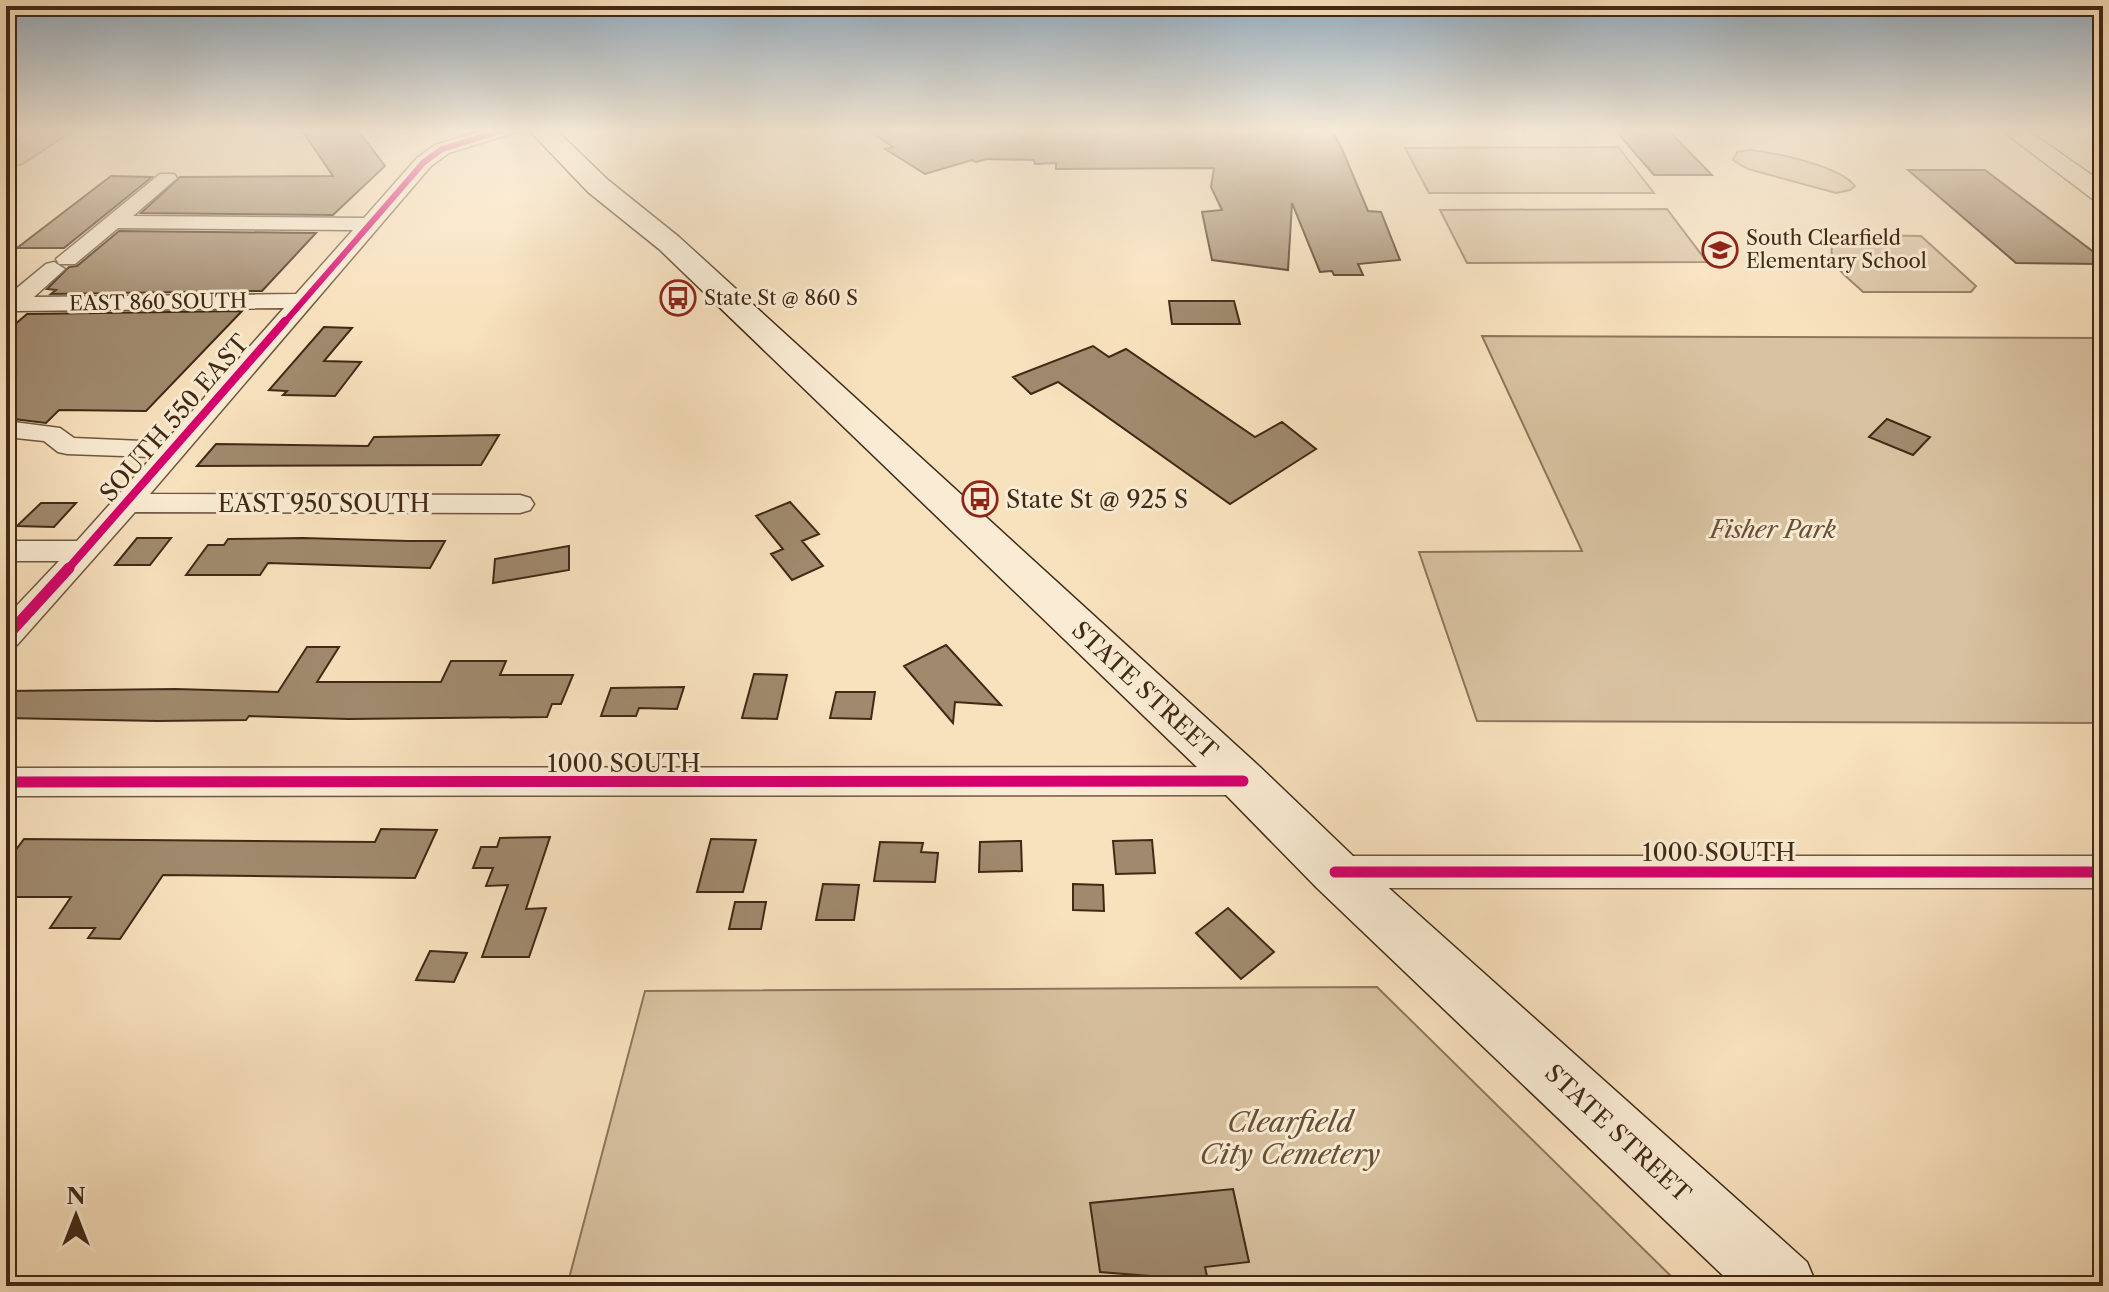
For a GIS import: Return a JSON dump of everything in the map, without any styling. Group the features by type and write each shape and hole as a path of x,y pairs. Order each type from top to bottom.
{"main road":[{"name":"STATE STREET","path":"602,189 669,243 1243,781 1335,872 1783,1286"}],"street":[{"path":"10,306 153,189"},
{"name":"SOUTH 550 EAST","path":"6,637 85,551 400,189"},
{"path":"113,222 370,224"},
{"name":"EAST 860 SOUTH","path":"10,306 303,301"},
{"path":"6,429 51,434 67,446 173,450"},
{"name":"EAST 950 SOUTH","path":"127,503 520,504"},
{"path":"6,551 85,551"},
{"name":"1000 SOUTH","path":"6,782 1243,781"},
{"name":"1000 SOUTH","path":"1335,872 2103,872"}],"green space":[{"path":"1427,189 1651,189 1654,193 1429,193"},
{"path":"1822,189 1851,189 1850,190 1836,193"},
{"path":"1667,209 1707,262 1467,263 1440,210"},
{"path":"1864,235 1921,236 1976,286 1971,292 1863,292 1841,272 1833,260 1832,246"},
{"name":"Fisher Park","path":"1482,336 2102,338 2103,723 1477,721 1419,552 1582,551"},
{"name":"Clearfield City Cemetery","path":"1377,987 1681,1286 567,1286 645,991"}],"building":[{"path":"94,189 137,189 64,248 17,248"},
{"path":"167,189 360,189 333,215 141,213"},
{"path":"1212,189 1359,189 1368,211 1381,212 1400,260 1358,264 1363,275 1320,272 1292,203 1288,270 1212,260 1202,212 1222,210"},
{"path":"1930,189 2011,189 2103,259 2103,264 2016,263"},
{"path":"119,231 316,233 262,291 51,294 56,290 47,289 69,267 77,266"},
{"path":"1169,301 1234,301 1240,324 1172,324"},
{"path":"242,311 146,411 59,410 46,423 6,418 6,332 27,314"},
{"path":"324,327 352,328 324,361 361,362 335,396 283,395 287,391 269,390"},
{"path":"1093,346 1109,357 1126,349 1255,437 1282,422 1316,449 1230,504 1058,382 1031,394 1013,377"},
{"path":"1887,419 1930,437 1913,455 1869,437"},
{"path":"499,435 481,465 197,466 216,444 368,446 374,437"},
{"path":"790,502 819,534 802,541 823,566 792,580 771,554 783,549 756,516"},
{"path":"41,503 76,503 54,527 17,526"},
{"path":"137,538 171,538 150,565 115,565"},
{"path":"228,539 445,541 430,568 268,563 260,575 186,575 208,545 224,545"},
{"path":"569,546 569,570 493,583 495,559"},
{"path":"946,645 1001,705 955,702 953,723 904,666"},
{"path":"307,647 339,647 317,682 441,682 451,661 506,661 500,675 573,675 561,704 552,704 547,717 348,719 249,716 246,720 157,721 6,718 6,691 175,689 278,692"},
{"path":"754,674 787,675 777,719 742,718"},
{"path":"684,687 677,709 639,708 636,716 601,716 611,688"},
{"path":"836,692 875,692 871,719 830,718"},
{"path":"381,829 437,830 415,878 163,875 120,939 88,938 95,928 50,928 71,897 6,897 6,863 24,839 375,842"},
{"path":"550,837 526,909 546,908 529,957 482,957 508,885 486,886 493,868 473,868 481,847 497,847 500,838"},
{"path":"711,839 756,840 743,892 697,892"},
{"path":"1152,840 1155,873 1116,874 1113,841"},
{"path":"1021,841 1022,871 979,872 980,842"},
{"path":"880,842 923,843 921,852 938,853 935,882 874,881"},
{"path":"823,884 859,885 854,920 816,920"},
{"path":"1073,884 1103,885 1104,911 1073,910"},
{"path":"735,902 766,902 761,929 729,929"},
{"path":"1228,908 1274,952 1241,979 1196,933"},
{"path":"430,951 467,953 454,982 416,980"},
{"path":"1233,1189 1249,1262 1205,1267 1209,1286 1163,1286 1162,1277 1100,1272 1090,1203"}],"cycle path":[{"path":"6,637 85,551 400,189"},
{"path":"6,782 1243,781"},
{"path":"1335,872 2103,872"}],"place":[{"name":"South Clearfield Elementary School","path":"1720,250"},
{"name":"State St @ 860 S","path":"678,298"},
{"name":"State St @ 925 S","path":"980,499"}]}
